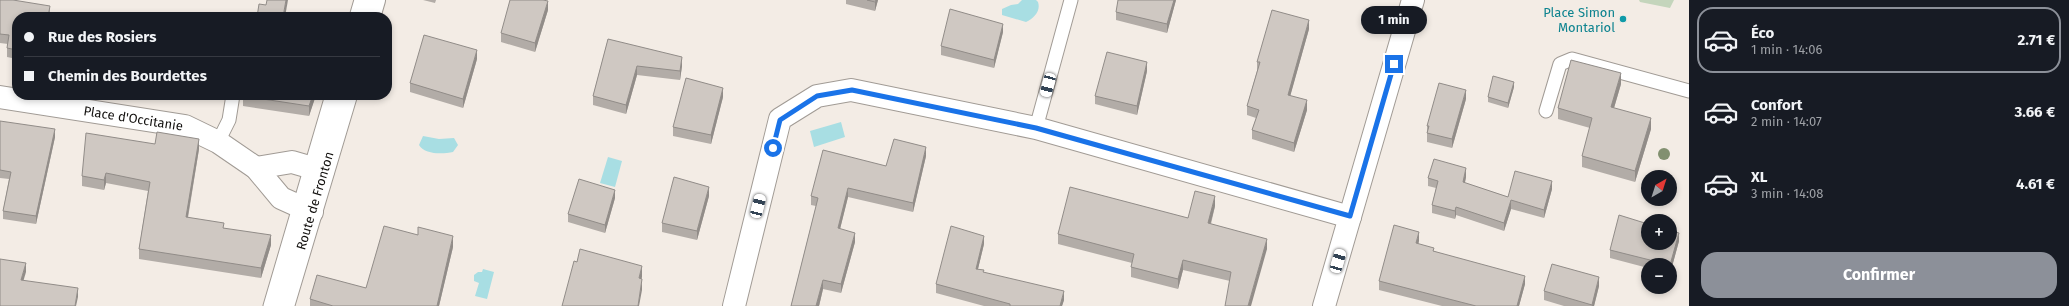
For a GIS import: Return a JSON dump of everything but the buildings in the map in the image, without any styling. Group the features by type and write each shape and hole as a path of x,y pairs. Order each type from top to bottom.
{"street":[{"path":"370,12 374,0"},
{"path":"1324,306 1413,0"},
{"path":"734,306 780,120 817,96 852,90 1036,128 1350,216"},
{"name":"Place d'Occitanie","path":"0,97 12,99"},
{"name":"Place d'Occitanie","path":"19,100 185,126 218,142 256,168 281,198 305,209"},
{"name":"Route de Fronton","path":"284,306 305,209 316,169 344,100"},
{"path":"256,168 292,162 316,169"}],"lane":[{"path":"357,12 361,0"},
{"path":"1036,128 1071,0"},
{"path":"1546,111 1560,64 1572,59 1689,91"},
{"path":"218,142 228,120 232,100"},
{"path":"316,169 331,100"},
{"path":"270,306 305,209"}],"green space":[{"path":"1639,0 1674,0 1670,8 1640,2"}],"water":[{"path":"1022,0 1036,0 1038,2 1038,11 1032,18 1026,22 1002,15 1002,9 1018,4"},
{"path":"841,122 845,137 814,147 810,131"},
{"path":"423,136 439,139 454,138 458,145 453,152 439,153 425,151 419,145"},
{"path":"608,157 622,161 615,187 600,183"},
{"path":"483,269 494,272 487,299 475,296 479,283 474,281 474,275 478,272 482,272"}],"place":[{"name":"Place Simon Montariol","path":"1623,19"}],"route":[{"path":"773,148 780,120 817,96 852,90 1036,128 1350,216 1394,64"}]}
